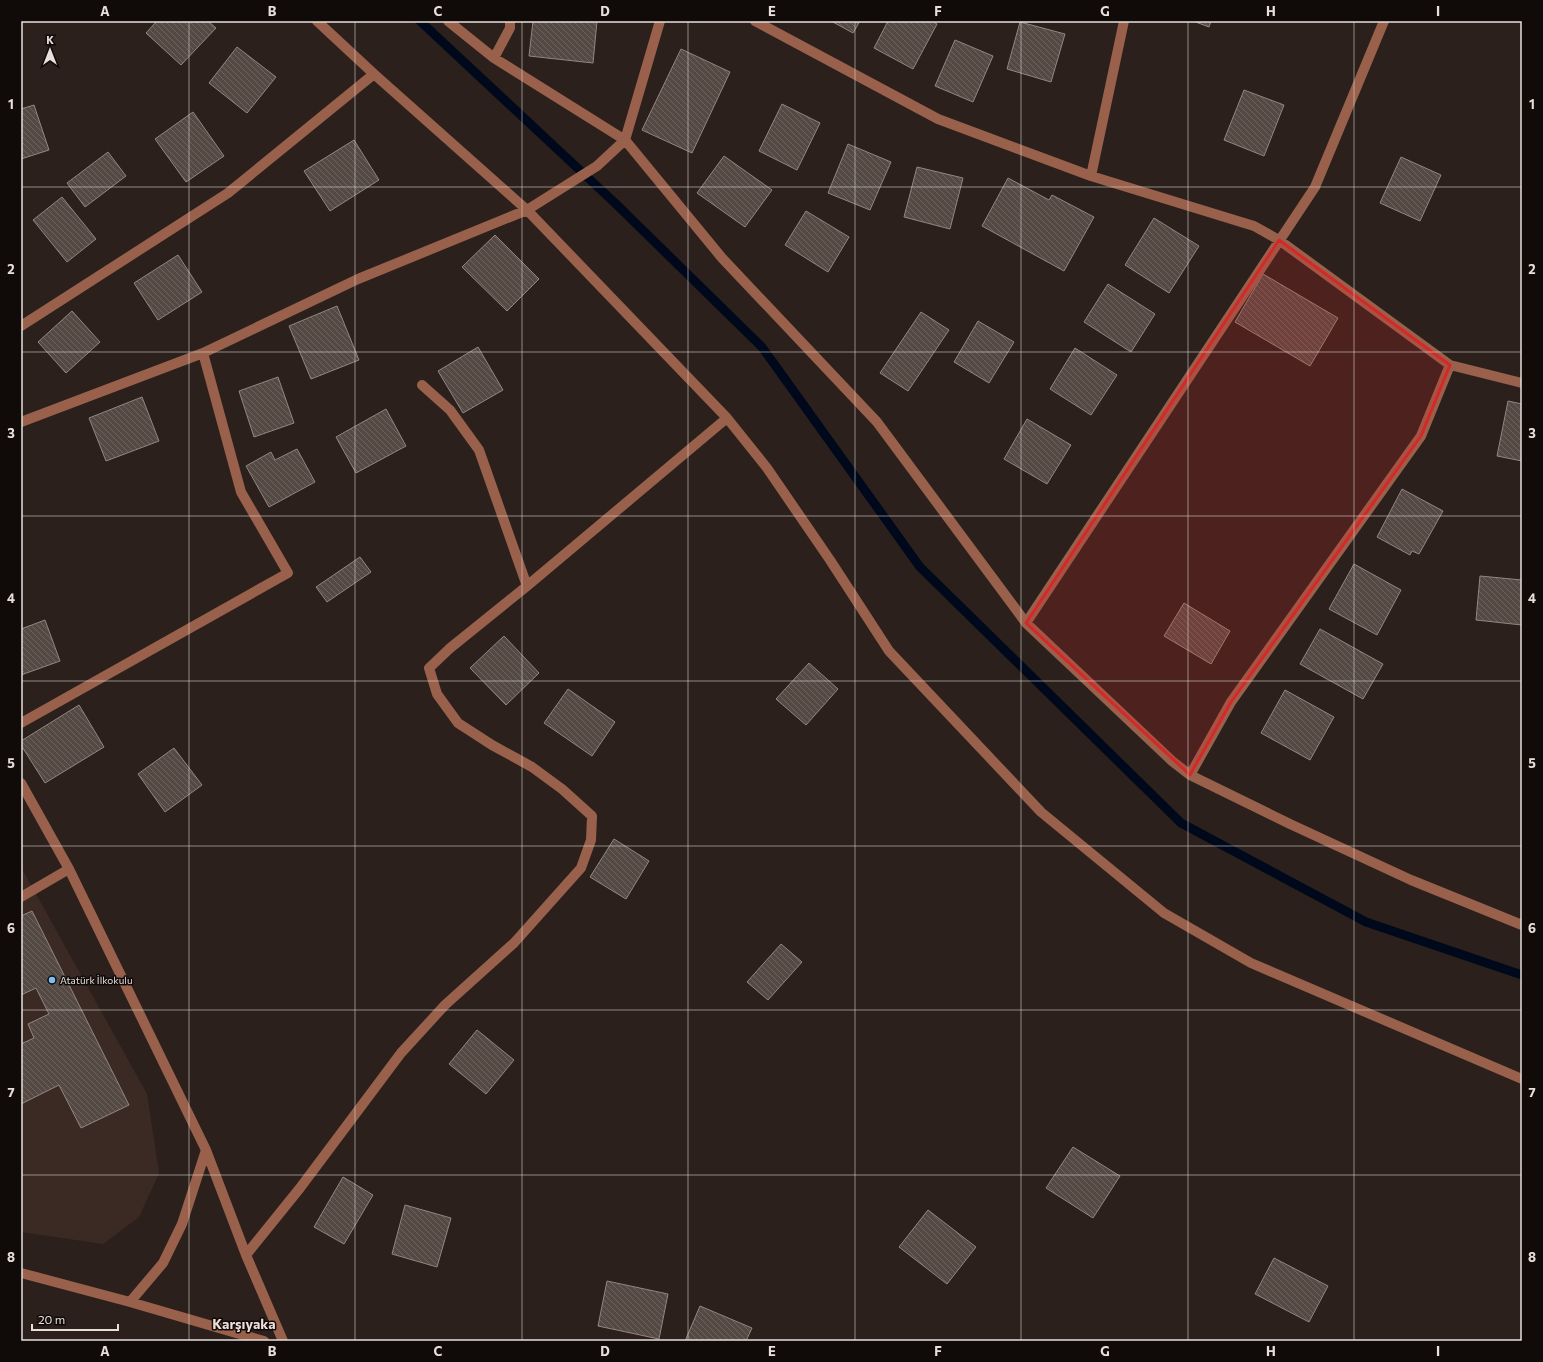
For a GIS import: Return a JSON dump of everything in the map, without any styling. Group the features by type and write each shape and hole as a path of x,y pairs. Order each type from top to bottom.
{"street":[{"path":"317,21 374,74 528,210 727,418 767,468 830,560 889,651 1040,812 1164,913 1251,963 1522,1079"},
{"path":"448,21 494,58 624,140 722,258 877,422 1026,623 1172,761 1190,775 1411,880 1522,925"},
{"path":"494,58 510,28 510,21"},
{"path":"21,422 203,353 358,279 528,210 544,198 597,166 624,140 660,21"},
{"path":"754,21 938,119 1091,176 1254,226 1279,240 1450,365 1522,383"},
{"path":"1091,176 1124,21"},
{"path":"1026,623 1315,187 1384,21"},
{"path":"21,326 228,193 374,74"},
{"path":"21,724 288,572 241,492 203,353"},
{"path":"1190,775 1231,702 1421,436 1450,365"},
{"path":"422,386 450,410 479,450 527,586"},
{"path":"246,1255 300,1188 401,1052 445,1005 514,943 581,868 591,840 592,816 562,789 532,767 492,745 458,722 437,694 429,668 449,649 527,586 727,418"},
{"path":"21,783 69,869 206,1150 246,1255 283,1341"},
{"path":"21,897 69,869"},
{"path":"130,1302 163,1263 179,1231 206,1150"},
{"path":"21,1273 130,1302 264,1341"}],"highlighted area":[{"path":"1279,240 1450,365 1421,436 1231,702 1190,775 1026,623"}],"shaded area":[{"name":"Atatürk İlkokulu","path":"21,867 147,1094 159,1173 139,1217 103,1244 21,1232"}],"building":[{"path":"157,21 208,21 216,28 181,65 146,33"},
{"path":"533,21 597,21 593,63 529,56"},
{"path":"831,21 860,21 853,33"},
{"path":"888,21 932,21 937,24 913,69 874,48"},
{"path":"1193,21 1211,21 1209,27"},
{"path":"1020,22 1065,34 1051,82 1007,69"},
{"path":"955,40 993,56 973,102 935,86"},
{"path":"237,47 276,77 247,113 209,83"},
{"path":"681,49 730,72 692,153 642,130"},
{"path":"1244,90 1284,105 1264,156 1224,140"},
{"path":"782,104 820,123 797,170 759,151"},
{"path":"34,105 49,150 21,159 21,109"},
{"path":"193,112 224,156 186,182 155,139"},
{"path":"354,140 379,180 330,211 304,171"},
{"path":"848,144 891,162 870,210 828,193"},
{"path":"108,152 126,176 85,207 67,183"},
{"path":"724,156 772,190 745,227 697,193"},
{"path":"1401,157 1441,175 1420,221 1380,203"},
{"path":"917,167 963,178 950,229 904,217"},
{"path":"1008,178 1049,200 1052,195 1094,217 1064,271 982,226"},
{"path":"62,197 96,239 67,262 33,220"},
{"path":"806,211 849,237 828,272 785,245"},
{"path":"1154,218 1199,246 1169,293 1125,265"},
{"path":"495,235 539,279 507,311 462,267"},
{"path":"178,255 202,292 158,320 134,283"},
{"path":"1263,274 1338,318 1310,366 1235,322"},
{"path":"1108,284 1155,314 1131,352 1084,322"},
{"path":"337,306 359,360 311,379 289,326"},
{"path":"72,311 100,342 66,373 38,342"},
{"path":"921,312 949,330 908,391 880,373"},
{"path":"978,321 1014,342 989,383 954,362"},
{"path":"478,347 503,390 463,413 438,371"},
{"path":"1075,348 1117,375 1091,415 1050,389"},
{"path":"278,377 294,423 254,437 239,391"},
{"path":"142,397 159,441 106,461 89,418"},
{"path":"1508,401 1522,404 1522,461 1497,456"},
{"path":"386,409 406,446 356,473 336,437"},
{"path":"1027,419 1071,445 1047,484 1004,459"},
{"path":"297,449 315,482 269,507 246,466 271,452 275,460"},
{"path":"1402,489 1443,511 1419,554 1412,551 1410,555 1377,537"},
{"path":"360,557 371,572 327,602 316,587"},
{"path":"1354,564 1401,590 1377,635 1329,609"},
{"path":"1480,576 1522,580 1522,625 1476,620"},
{"path":"1184,603 1230,631 1211,664 1164,636"},
{"path":"45,620 60,661 21,675 21,629"},
{"path":"1320,629 1383,664 1363,699 1300,664"},
{"path":"504,636 539,673 506,705 470,668"},
{"path":"809,663 838,689 806,725 776,699"},
{"path":"568,689 615,722 592,756 544,723"},
{"path":"1285,690 1334,717 1310,760 1261,733"},
{"path":"79,705 104,747 45,783 21,745 21,741"},
{"path":"174,748 202,785 165,812 138,774"},
{"path":"614,839 649,861 626,899 590,877"},
{"path":"32,911 129,1105 81,1128 59,1085 21,1104 21,1044 34,1038 28,1024 49,1014 36,988 21,995 21,916"},
{"path":"781,944 802,962 768,1000 747,982"},
{"path":"477,1030 514,1060 486,1094 449,1064"},
{"path":"1073,1147 1120,1176 1093,1218 1046,1188"},
{"path":"343,1177 373,1195 344,1244 314,1227"},
{"path":"405,1205 451,1218 437,1267 392,1254"},
{"path":"928,1210 976,1247 947,1284 899,1247"},
{"path":"1274,1258 1328,1286 1309,1322 1255,1294"},
{"path":"607,1281 668,1294 659,1339 598,1326"},
{"path":"700,1306 752,1328 746,1341 685,1341"}],"waterway":[{"path":"420,21 615,203 762,347 920,567 1181,823 1366,922 1522,975"}],"place":[{"name":"Atatürk İlkokulu","path":"52,980"}],"district":[{"name":"Karşıyaka","path":"244,1323"}]}
